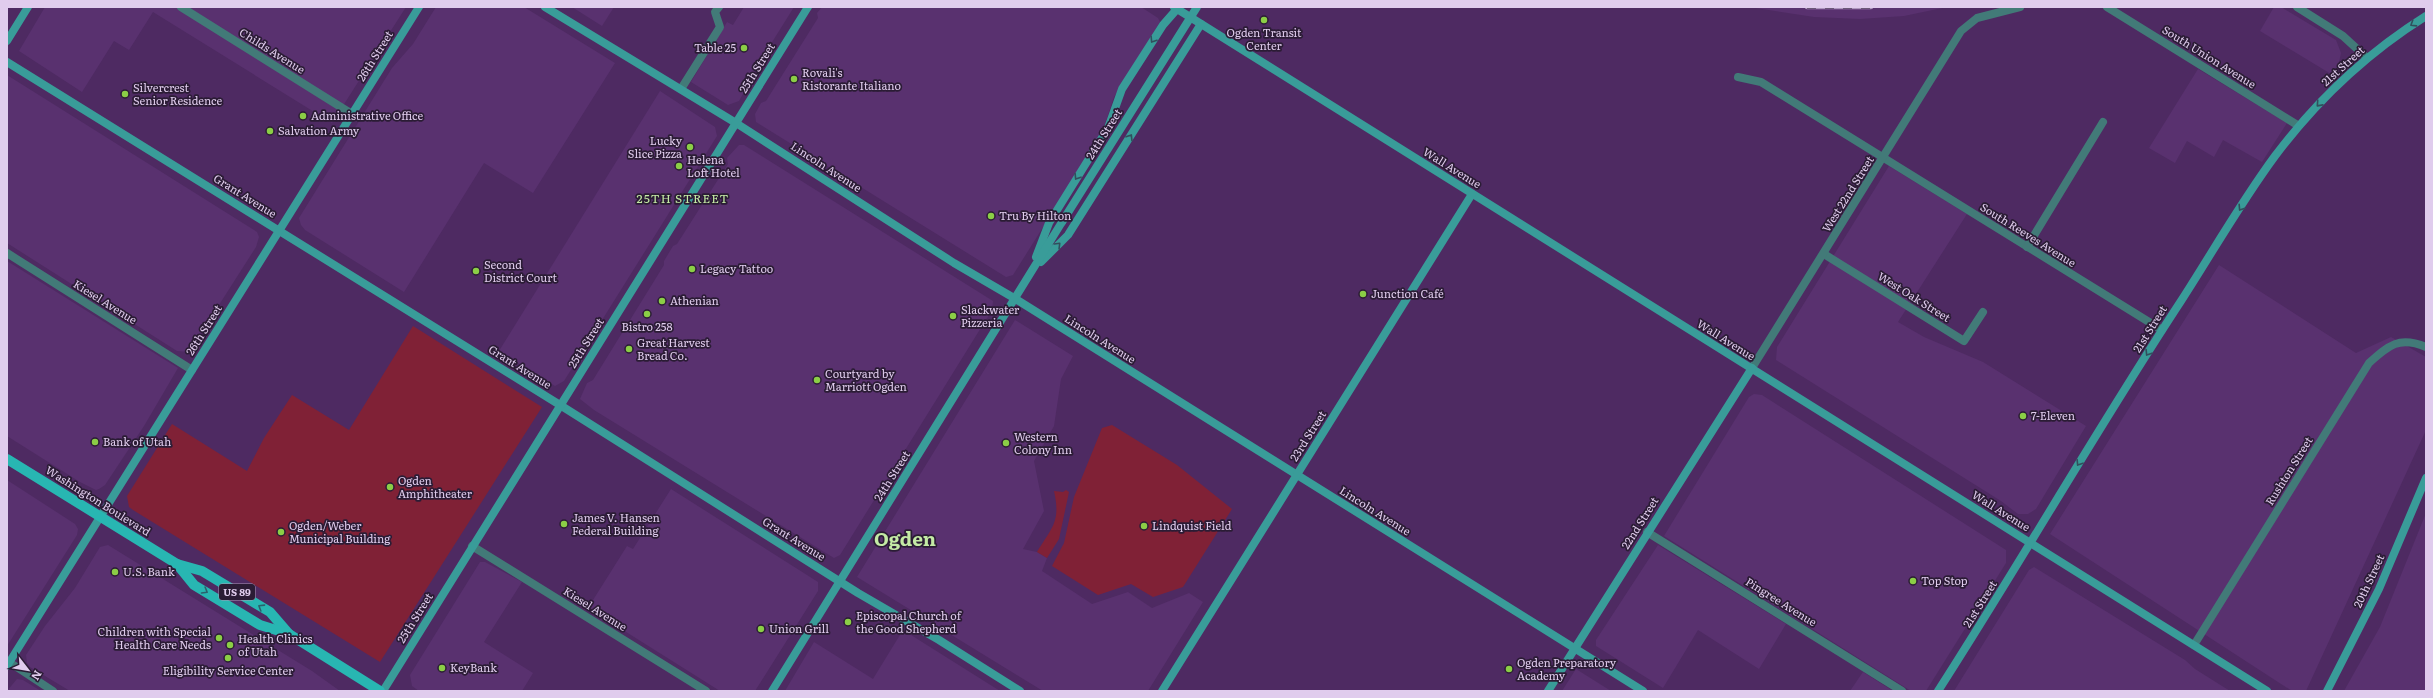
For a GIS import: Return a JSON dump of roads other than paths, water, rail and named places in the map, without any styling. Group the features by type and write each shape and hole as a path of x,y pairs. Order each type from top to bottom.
{"main road":[{"name":"Washington Boulevard","path":"7,459 177,564 202,571 270,612 289,634"},
{"name":"Washington Boulevard","path":"177,564 194,585 260,625 289,634 382,691"}],"street":[{"path":"7,41 28,7"},
{"name":"Childs Avenue","path":"181,7 352,114"},
{"name":"26th Street","path":"8,664 419,7"},
{"name":"Lincoln Avenue","path":"545,7 736,123 954,263 1014,298 1296,476 1643,691"},
{"path":"681,89 720,27 715,12 719,7"},
{"name":"25th Street","path":"382,691 808,7"},
{"name":"24th Street","path":"772,691 1030,272 1197,7"},
{"name":"West 22nd Street","path":"1752,368 1961,31 1977,18 2020,7"},
{"name":"South Union Avenue","path":"2107,7 2299,126"},
{"path":"2297,7 2343,36 2367,58"},
{"name":"24th Street","path":"1030,272 1049,223 1108,128 1122,89 1163,25 1176,8"},
{"name":"Wall Avenue","path":"1176,8 2267,691"},
{"name":"21st Street","path":"1938,691 2162,330 2274,157 2331,90 2367,58 2400,32 2426,16"},
{"name":"24th Street","path":"1030,272 1068,235 1201,24"},
{"name":"Grant Avenue","path":"7,62 560,405 840,582 940,640 1020,691"},
{"name":"South Reeves Avenue","path":"1738,77 1761,82 2162,330"},
{"path":"2027,247 2103,122"},
{"name":"23rd Street","path":"1162,691 1472,194"},
{"name":"Kiesel Avenue","path":"7,253 192,370"},
{"name":"West Oak Street","path":"1824,254 1964,341 1983,312"},
{"name":"Rushton Street","path":"2194,645 2370,363 2392,344 2408,342 2426,346"},
{"name":"22nd Street","path":"1548,691 1752,368"},
{"name":"20th Street","path":"2327,691 2379,589 2426,478"},
{"name":"Pingree Avenue","path":"1648,532 1902,691"},
{"name":"Kiesel Avenue","path":"472,546 706,691"},
{"path":"8,664 53,691"}],"railway":[{"path":"1807,7 1871,7"}],"place":[{"name":"Ogden Transit Center","path":"1264,20"},
{"name":"Table 25","path":"744,48"},
{"name":"Rovali's Ristorante Italiano","path":"794,79"},
{"name":"Silvercrest Senior Residence","path":"125,94"},
{"name":"Administrative Office","path":"303,116"},
{"name":"Salvation Army","path":"270,131"},
{"name":"Lucky Slice Pizza","path":"690,147"},
{"name":"Helena Loft Hotel","path":"679,166"},
{"name":"Tru By Hilton","path":"991,216"},
{"name":"Legacy Tattoo","path":"692,269"},
{"name":"Second District Court","path":"476,271"},
{"name":"Junction Café","path":"1363,294"},
{"name":"Athenian","path":"662,301"},
{"name":"Bistro 258","path":"647,314"},
{"name":"Slackwater Pizzeria","path":"953,316"},
{"name":"Great Harvest Bread Co.","path":"629,349"},
{"name":"Courtyard by Marriott Ogden","path":"817,380"},
{"name":"7-Eleven","path":"2023,416"},
{"name":"Bank of Utah","path":"95,442"},
{"name":"Western Colony Inn","path":"1006,443"},
{"name":"Ogden Amphitheater","path":"390,487"},
{"name":"James V. Hansen Federal Building","path":"564,524"},
{"name":"Lindquist Field","path":"1144,526"},
{"name":"Ogden/Weber Municipal Building","path":"281,532"},
{"name":"U.S. Bank","path":"115,572"},
{"name":"Top Stop","path":"1913,581"},
{"name":"Episcopal Church of the Good Shepherd","path":"848,622"},
{"name":"Union Grill","path":"761,629"},
{"name":"Children with Special Health Care Needs","path":"219,638"},
{"name":"Health Clinics of Utah","path":"230,645"},
{"name":"Eligibility Service Center","path":"228,658"},
{"name":"KeyBank","path":"442,668"},
{"name":"Ogden Preparatory Academy","path":"1509,669"}],"district":[{"name":"25TH STREET","path":"683,199"},
{"name":"Ogden","path":"905,539"}]}
